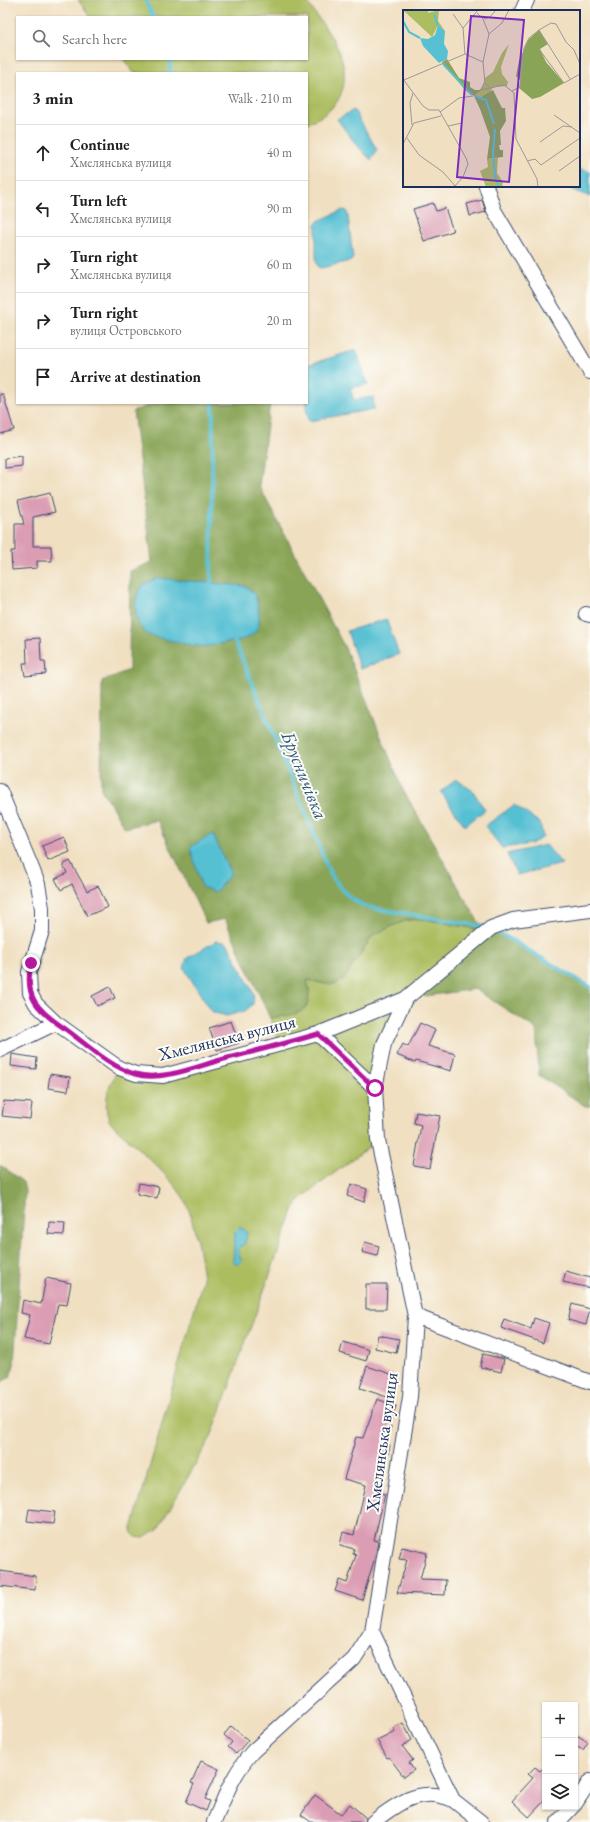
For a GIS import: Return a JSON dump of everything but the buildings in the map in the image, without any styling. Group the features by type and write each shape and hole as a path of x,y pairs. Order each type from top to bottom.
{"street":[{"path":"522,10 527,0"},
{"path":"486,187 494,210 590,372"},
{"name":"Хмелянська вулиця","path":"0,791 33,871 42,908 42,931 29,972 30,993 36,1004 56,1023 119,1068 136,1074 163,1076 318,1034 405,999"},
{"path":"375,1088 384,1044 405,999 491,928 513,920 590,910"},
{"path":"0,1050 56,1023"},
{"name":"Хмелянська вулиця","path":"214,1822 228,1787 243,1762 253,1751 354,1659 372,1631 410,1398 415,1316 378,1140 375,1088 318,1034"},
{"path":"415,1316 590,1382"},
{"path":"372,1631 453,1800"},
{"path":"578,1799 590,1781"},
{"path":"373,1822 391,1808 415,1796 435,1794 453,1800 481,1822"},
{"path":"558,1822 569,1810"}],"green space":[{"path":"78,0 306,0 331,36 338,49 342,61 344,84 336,103 319,118 308,123 308,72 133,72 124,60 308,60 308,16 90,16"},
{"path":"154,404 270,404 259,486 345,648 403,790 483,930 429,920 414,919 402,922 373,935 343,980 335,984 326,984 307,980 309,1000 302,1011 270,1018 225,919 206,923 157,820 125,828 101,789 102,681 129,670 130,571 152,562 133,411"},
{"path":"414,919 429,920 483,930 405,999 384,1044 378,1140 303,1197 294,1208 211,1437 158,1529 144,1538 136,1537 131,1532 203,1279 198,1248 187,1204 177,1189 163,1173 110,1122 106,1106 110,1086 119,1068 149,1076 280,1044 270,1018 287,1016 310,992 307,980 326,984 343,980 373,935 402,922"},
{"path":"491,928 590,987 590,1106 585,1106 539,1075 536,1029 475,989 405,999"},
{"path":"0,1165 23,1182 25,1191 14,1365 10,1377 0,1383"}],"water":[{"path":"354,110 377,150 371,160 355,143 337,119"},
{"path":"580,169 590,172 590,197 566,187 580,187"},
{"path":"343,210 347,211 353,258 351,261 321,268 318,267 316,262 316,224 318,221"},
{"path":"356,350 368,384 350,388 354,400 373,397 374,409 309,421 305,404 308,404 308,365"},
{"path":"157,578 245,586 252,592 257,601 259,622 257,628 254,633 244,639 204,646 185,644 149,635 140,626 135,606 138,593 141,588"},
{"path":"386,619 399,654 360,669 347,631"},
{"path":"456,779 473,791 485,810 465,826 441,792"},
{"path":"514,805 540,823 543,837 531,844 502,848 485,826"},
{"path":"213,834 231,874 215,892 202,887 190,847"},
{"path":"546,845 562,864 517,875 507,854"},
{"path":"216,941 228,944 254,994 253,1004 245,1011 227,1016 210,1010 184,968 187,958"},
{"path":"240,1227 247,1232 245,1244 239,1247 239,1256 242,1260 238,1265 233,1262 235,1232"}],"waterway":[{"name":"Брусничівка","path":"145,0 153,16"},
{"name":"Брусничівка","path":"170,60 170,72"},
{"name":"Брусничівка","path":"212,586 213,404"},
{"name":"Брусничівка","path":"233,637 331,875 342,890 355,901 367,907 486,927"},
{"name":"Брусничівка","path":"496,931 590,987"}],"route":[{"path":"31,963 29,972 30,993 36,1004 56,1023 119,1068 136,1074 163,1076 318,1034 375,1088"}]}
